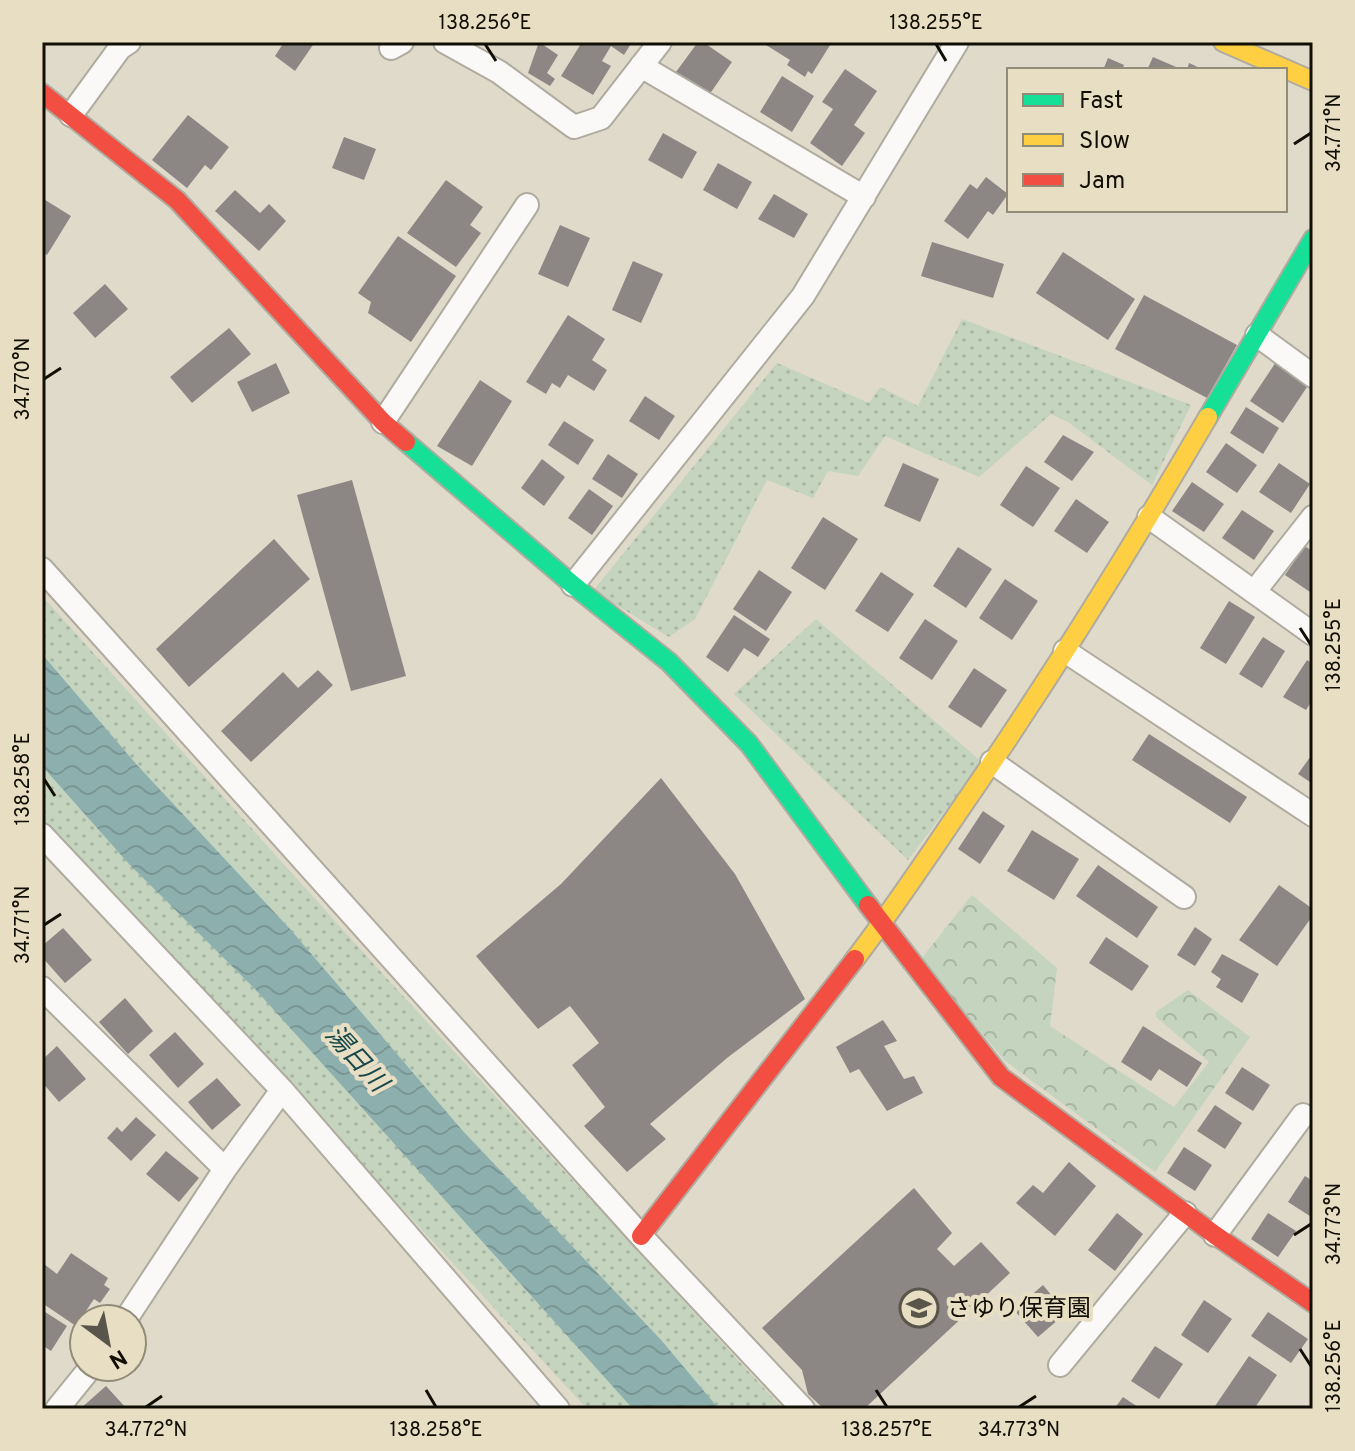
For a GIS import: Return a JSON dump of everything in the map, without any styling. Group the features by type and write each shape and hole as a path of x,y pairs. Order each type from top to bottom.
{"street":[{"path":"71,115 120,48 129,42"},
{"path":"445,42 499,72 574,127 601,118 660,42"},
{"path":"573,585 803,296 957,42"},
{"path":"1223,42 1283,68"},
{"path":"641,66 864,197"},
{"path":"1287,70 1313,81"},
{"path":"42,93 177,200 383,422 573,585 669,662 749,744 882,924 1001,1077 1215,1235 1313,1303"},
{"path":"383,422 527,205"},
{"path":"641,1236 882,924 1028,711 1149,517 1313,239"},
{"path":"1257,335 1313,376"},
{"path":"1149,517 1313,634"},
{"path":"1254,592 1313,517"},
{"path":"42,569 641,1236 803,1409"},
{"path":"1065,651 1313,815"},
{"path":"992,762 1184,897"},
{"path":"42,835 282,1090 558,1409"},
{"path":"42,988 225,1169"},
{"path":"137,1303 225,1169 282,1090"},
{"path":"1215,1235 1303,1115"},
{"path":"1060,1365 1185,1213"},
{"path":"57,1409 78,1383"}],"green space":[{"path":"962,319 1191,405 1152,485 1068,422 1051,414 979,477 885,436 858,476 828,471 813,498 767,480 695,619 669,637 593,591 777,363 869,403 880,387 918,406"},
{"path":"42,596 381,972 783,1409 587,1409 272,1067 42,826"},
{"path":"816,619 982,762 908,860 734,694"},
{"path":"972,895 1057,968 1050,1026 1174,1107 1209,1062 1156,1017 1156,1012 1188,990 1250,1037 1155,1172 1004,1060 921,959"}],"water":[{"name":"湯日川","path":"42,654 137,765 290,929 462,1130 662,1341 719,1409 633,1409 255,989 129,864 42,766"}],"building":[{"path":"284,42 315,42 295,71 275,56"},
{"path":"539,42 558,55 547,73 555,79 550,86 528,73"},
{"path":"582,42 632,42 624,55 611,46 602,61 611,66 593,95 561,76"},
{"path":"698,42 703,42 732,62 709,95 676,72"},
{"path":"761,42 832,42 812,74 808,71 805,77 787,65 790,60"},
{"path":"1153,57 1178,68 1148,68"},
{"path":"1108,58 1124,65 1123,68 1104,68"},
{"path":"845,69 877,91 854,125 865,133 842,166 810,143 833,109 822,102"},
{"path":"782,76 814,96 792,132 760,112"},
{"path":"188,115 229,147 211,170 205,165 187,188 152,160"},
{"path":"663,133 697,152 682,179 648,160"},
{"path":"344,137 376,149 364,180 332,168"},
{"path":"718,163 752,182 737,209 703,190"},
{"path":"986,177 1007,195 993,215 988,211 968,239 944,221 970,184 977,189"},
{"path":"446,180 483,207 470,225 481,233 456,267 407,233"},
{"path":"235,190 260,213 269,204 286,221 259,251 215,211"},
{"path":"774,194 808,214 794,238 758,219"},
{"path":"42,198 71,216 47,255 42,252"},
{"path":"560,225 590,238 568,287 538,274"},
{"path":"398,236 456,276 411,342 368,313 371,302 358,293"},
{"path":"932,242 1004,264 993,298 921,276"},
{"path":"1063,252 1135,299 1108,340 1036,293"},
{"path":"633,261 663,274 641,323 612,310"},
{"path":"105,284 128,309 95,338 73,313"},
{"path":"1144,295 1237,345 1207,398 1115,349"},
{"path":"568,315 605,339 592,360 607,370 594,391 568,375 560,388 552,383 546,394 526,382"},
{"path":"229,328 251,354 192,403 170,377"},
{"path":"1276,362 1309,384 1283,423 1250,401"},
{"path":"276,363 290,393 252,412 237,382"},
{"path":"480,380 512,401 472,466 437,446"},
{"path":"645,396 675,416 659,440 629,421"},
{"path":"1246,407 1279,428 1263,454 1230,433"},
{"path":"564,421 594,440 578,465 548,445"},
{"path":"1063,435 1094,452 1072,481 1044,462"},
{"path":"1226,443 1257,465 1237,493 1206,472"},
{"path":"608,454 638,474 622,498 592,479"},
{"path":"542,459 565,477 544,506 521,488"},
{"path":"903,463 939,479 920,522 884,506"},
{"path":"1279,463 1310,484 1291,513 1259,492"},
{"path":"1026,466 1060,488 1033,527 1000,505"},
{"path":"352,480 406,676 351,691 297,495"},
{"path":"1192,482 1224,504 1204,532 1172,511"},
{"path":"589,489 613,506 592,535 568,518"},
{"path":"1076,499 1109,522 1087,553 1054,531"},
{"path":"1242,510 1274,531 1254,560 1222,538"},
{"path":"823,517 858,539 825,590 791,568"},
{"path":"274,539 310,579 189,687 156,649"},
{"path":"1305,546 1313,552 1313,594 1285,575"},
{"path":"958,547 992,569 966,608 933,586"},
{"path":"759,570 792,592 766,631 733,609"},
{"path":"881,572 914,594 888,632 855,611"},
{"path":"1005,579 1038,601 1012,640 979,618"},
{"path":"1229,601 1255,617 1226,664 1200,648"},
{"path":"734,615 770,639 758,657 744,648 728,672 706,657"},
{"path":"925,619 958,641 932,680 899,658"},
{"path":"1263,637 1285,651 1262,688 1239,674"},
{"path":"1307,660 1313,664 1313,699 1306,710 1283,697"},
{"path":"974,668 1007,690 981,728 948,707"},
{"path":"318,670 333,685 251,762 221,731 283,672 298,688"},
{"path":"1149,734 1247,797 1230,823 1132,760"},
{"path":"1313,753 1313,784 1298,774"},
{"path":"661,778 735,874 805,999 727,1058 650,1124 666,1139 627,1172 584,1126 605,1107 572,1065 599,1043 570,1006 538,1029 476,956 561,884"},
{"path":"983,811 1005,826 980,864 958,849"},
{"path":"1032,830 1079,859 1054,900 1007,871"},
{"path":"1098,865 1158,907 1137,938 1076,896"},
{"path":"1279,885 1313,909 1313,915 1277,966 1239,940"},
{"path":"1195,927 1212,939 1195,966 1177,955"},
{"path":"63,928 92,960 65,983 42,957 42,946"},
{"path":"1106,937 1149,966 1132,991 1089,963"},
{"path":"1222,954 1259,974 1242,1003 1216,987 1221,979 1211,972"},
{"path":"125,998 153,1031 128,1054 99,1022"},
{"path":"883,1020 897,1041 884,1046 904,1079 914,1076 923,1093 887,1111 859,1069 850,1073 836,1047"},
{"path":"1143,1026 1202,1063 1187,1087 1159,1069 1151,1081 1121,1062"},
{"path":"175,1032 204,1064 178,1088 149,1055"},
{"path":"57,1046 86,1079 59,1102 42,1082 42,1060"},
{"path":"1242,1067 1270,1085 1253,1111 1225,1093"},
{"path":"217,1078 241,1105 212,1130 188,1102"},
{"path":"1215,1105 1242,1123 1225,1149 1197,1131"},
{"path":"136,1117 156,1135 131,1161 107,1138 117,1127 122,1132"},
{"path":"1184,1147 1212,1165 1195,1191 1167,1173"},
{"path":"166,1151 199,1178 179,1202 146,1174"},
{"path":"1069,1162 1096,1186 1055,1236 1016,1203 1033,1185 1043,1193"},
{"path":"1305,1176 1313,1181 1313,1218 1288,1202"},
{"path":"914,1188 952,1233 937,1249 954,1266 981,1242 1010,1273 864,1409 824,1409 808,1394 802,1370 762,1328"},
{"path":"1117,1213 1143,1234 1115,1271 1088,1250"},
{"path":"1268,1213 1296,1231 1278,1257 1251,1239"},
{"path":"71,1253 108,1278 104,1285 110,1289 100,1303 94,1299 91,1303 68,1303 68,1321 42,1303 42,1267 44,1264 57,1274"},
{"path":"1043,1285 1066,1313 1038,1337 1014,1310"},
{"path":"1204,1300 1232,1319 1208,1353 1181,1335"},
{"path":"42,1310 67,1326 51,1351 42,1345"},
{"path":"1268,1312 1308,1339 1291,1363 1251,1336"},
{"path":"1155,1346 1183,1364 1159,1399 1131,1381"},
{"path":"1249,1356 1277,1375 1254,1409 1213,1409"},
{"path":"106,1386 127,1409 80,1409"},
{"path":"1123,1397 1141,1409 1114,1409"}],"traffic: fast":[{"path":"1208,417 1313,239"},
{"path":"406,442 573,585 669,662 749,744 868,905"}],"traffic: slow":[{"path":"1223,42 1283,68"},
{"path":"1287,70 1313,81"},
{"path":"855,959 1023,717 1208,417"}],"traffic: jam":[{"path":"42,93 177,200 383,422 406,442"},
{"path":"868,905 1001,1077 1215,1235 1313,1303"},
{"path":"641,1236 855,959"}],"place":[{"name":"さゆり保育園","path":"919,1308"}]}
